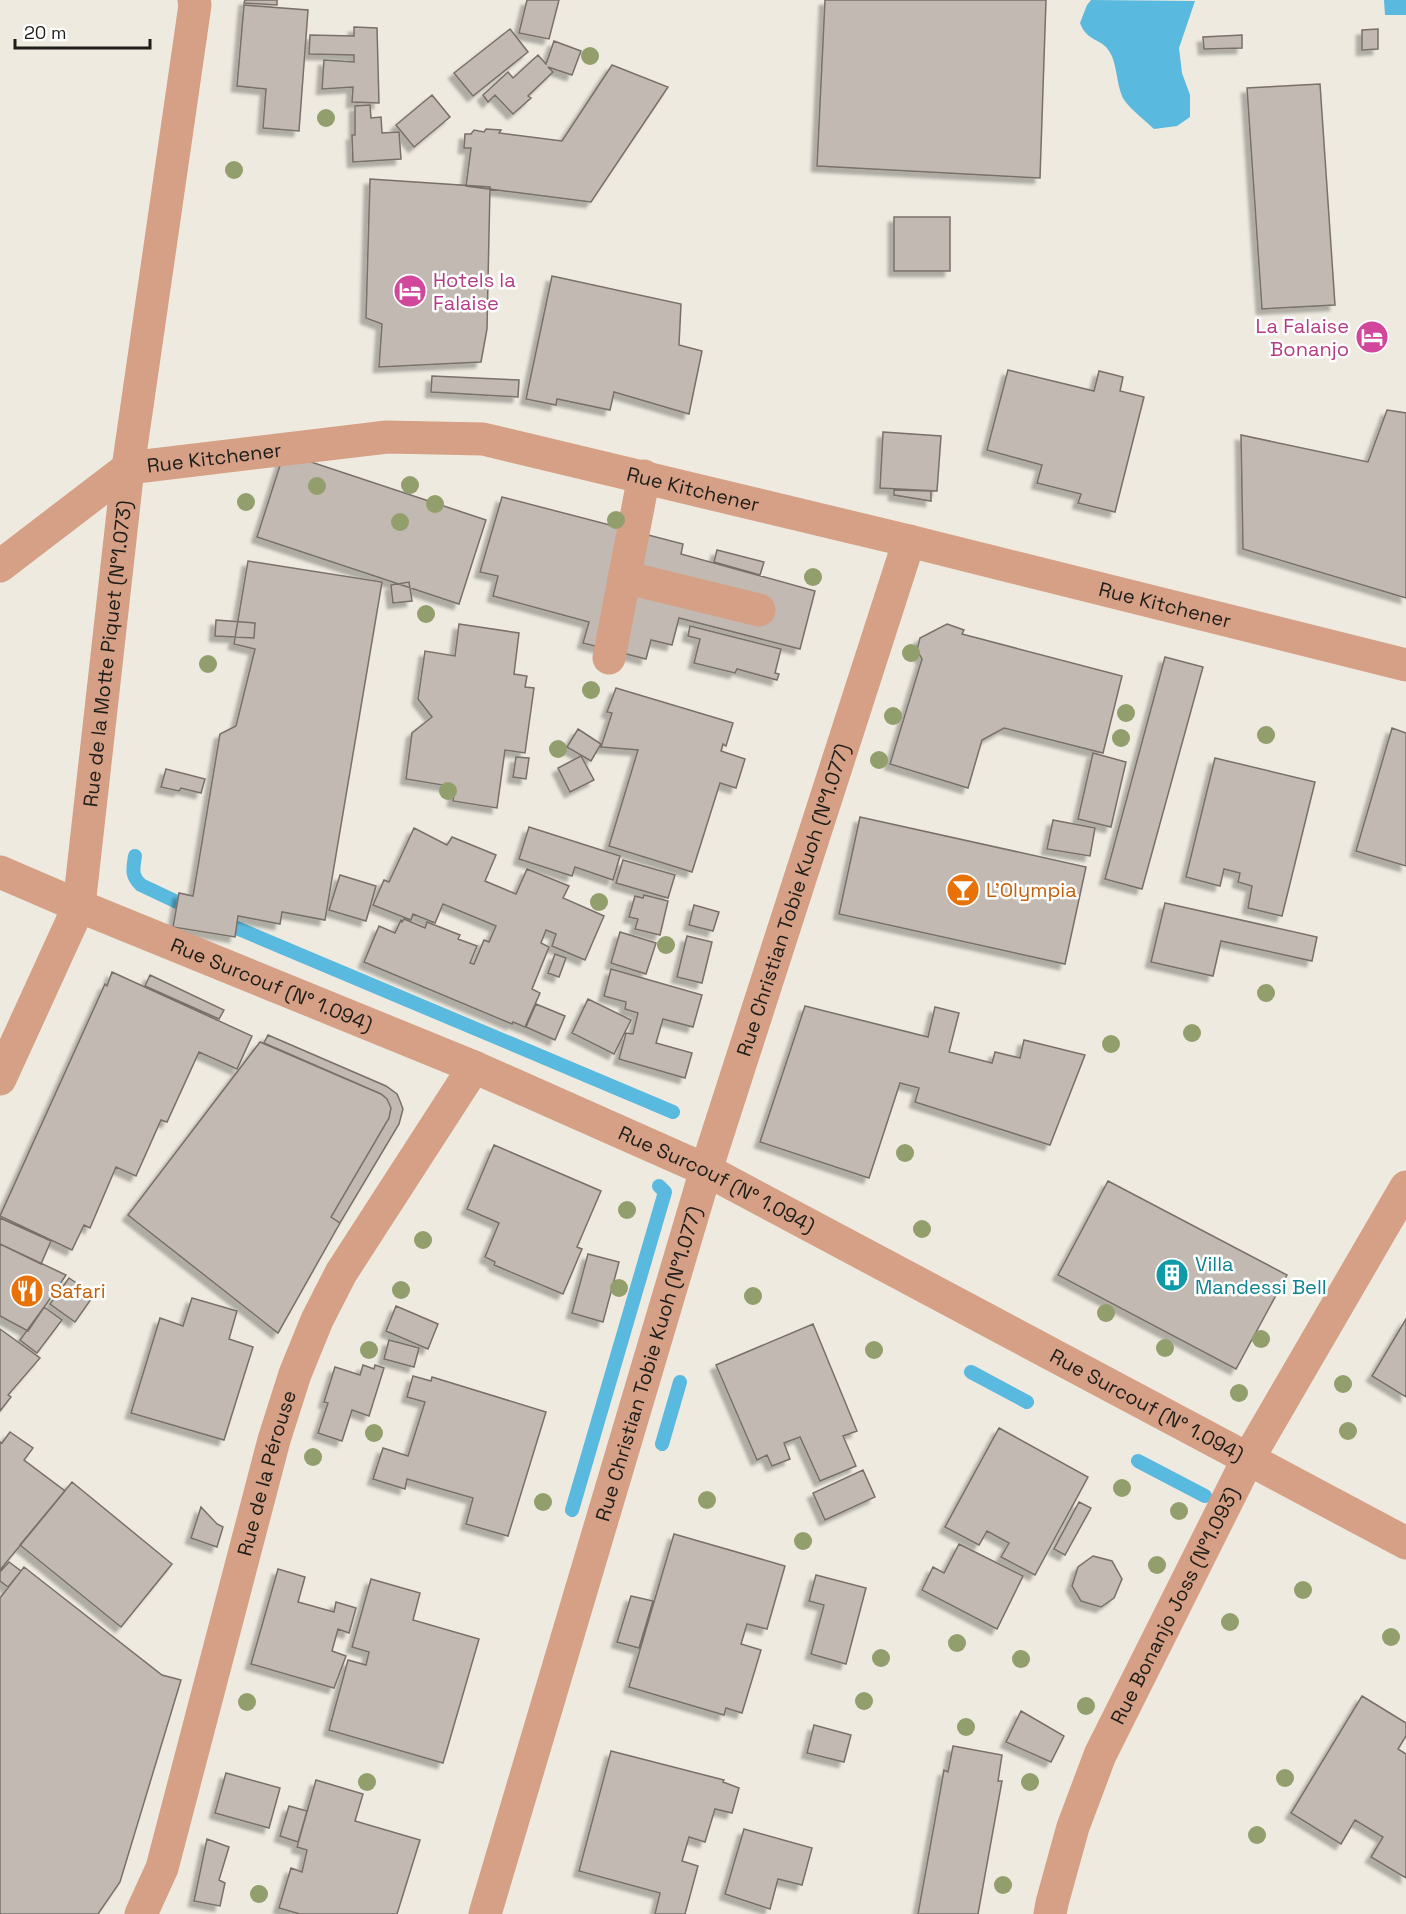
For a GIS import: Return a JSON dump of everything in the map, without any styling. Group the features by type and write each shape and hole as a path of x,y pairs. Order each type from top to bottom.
{"street":[{"name":"Rue de la Motte Piquet (N°1.073)","path":"0,1079 78,906 128,468 194,0"},
{"name":"Rue Kitchener","path":"0,566 128,468 387,437 483,439 644,476 1406,665"},
{"path":"609,658 644,476"},
{"name":"Rue Christian Tobie Kuoh (N°1.077)","path":"485,1914 706,1170 909,541"},
{"path":"624,577 759,610"},
{"name":"Rue Surcouf (N° 1.094)","path":"0,872 474,1067 706,1170 1406,1543"},
{"name":"Rue de la Pérouse","path":"141,1914 162,1868 274,1440 295,1374 317,1320 342,1273 474,1067"},
{"name":"Rue Bonanjo Joss (N°1.093)","path":"1050,1914 1072,1827 1100,1755 1248,1459 1406,1187"}],"water":[{"path":"1091,0 1195,1 1179,48 1182,73 1190,95 1190,117 1177,126 1154,129 1128,104 1122,96 1114,61 1109,51 1086,34 1080,23"},
{"path":"1384,0 1406,0 1406,15 1385,15"}],"building":[{"path":"245,0 277,0 277,5 244,3"},
{"path":"527,0 559,0 549,39 519,33"},
{"path":"825,0 1046,0 1040,178 817,166"},
{"path":"244,5 308,10 299,131 263,128 266,89 237,86"},
{"path":"354,27 377,28 379,103 352,102 353,87 322,89 324,60 354,62 354,55 309,54 310,35 354,36"},
{"path":"510,29 528,52 473,96 454,73"},
{"path":"1378,29 1378,49 1362,50 1362,30"},
{"path":"1242,35 1242,48 1204,49 1203,37"},
{"path":"554,41 581,51 572,75 548,67 553,72 528,96 531,98 513,114 495,95 488,102 483,95 508,72 513,78 538,55 546,64"},
{"path":"612,65 668,87 591,202 466,186 471,148 464,148 465,134 471,134 474,130 484,132 486,129 501,130 499,133 562,141"},
{"path":"1320,84 1335,305 1262,309 1247,88"},
{"path":"432,95 450,117 414,147 396,125"},
{"path":"370,105 371,118 381,117 382,133 399,132 401,159 353,162 352,135 355,135 355,106"},
{"path":"370,179 490,187 487,329 481,362 379,367 382,324 366,318"},
{"path":"894,217 950,217 950,271 894,271"},
{"path":"552,276 681,304 679,345 702,351 689,414 614,392 610,410 557,399 556,405 526,399"},
{"path":"1008,370 1094,391 1099,371 1123,377 1120,391 1144,397 1115,512 1078,503 1081,494 1037,483 1042,465 987,450"},
{"path":"432,376 519,380 518,397 431,392"},
{"path":"1387,410 1406,413 1406,598 1243,549 1241,435 1368,462"},
{"path":"883,432 941,436 937,491 880,488"},
{"path":"284,453 486,520 459,604 257,537"},
{"path":"894,490 931,491 931,501 894,495"},
{"path":"502,497 683,544 681,554 815,591 800,649 679,618 672,645 651,640 646,659 583,643 589,622 493,596 498,576 480,572"},
{"path":"717,550 764,562 760,575 714,562"},
{"path":"248,561 382,582 325,920 282,912 280,924 238,916 235,937 173,927 179,893 193,896 220,734 236,726 255,649 234,644"},
{"path":"409,582 412,601 393,603 391,585"},
{"path":"216,620 255,623 254,638 215,636"},
{"path":"459,624 519,633 514,674 527,676 525,687 534,688 525,753 505,750 497,808 453,801 455,787 406,779 412,733 432,717 418,699 425,651 455,656"},
{"path":"947,624 964,630 962,634 1122,676 1103,753 1004,728 982,740 968,788 890,764 922,659 917,650 920,638"},
{"path":"690,626 781,649 775,673 779,674 777,680 737,669 735,673 694,663 700,639 688,636"},
{"path":"1165,657 1203,667 1142,889 1105,879"},
{"path":"616,688 733,723 726,746 723,744 721,751 745,759 736,788 720,783 692,872 609,846 638,750 601,747 612,713 607,712"},
{"path":"1392,728 1406,733 1406,866 1356,851"},
{"path":"578,729 601,744 591,761 567,747"},
{"path":"1093,753 1126,762 1111,827 1078,819"},
{"path":"581,756 594,780 570,792 558,768"},
{"path":"516,757 529,758 526,779 513,777"},
{"path":"1215,758 1315,782 1282,916 1248,908 1252,886 1238,882 1240,873 1224,869 1220,886 1186,877"},
{"path":"166,769 205,779 201,793 181,788 179,791 161,787"},
{"name":"L'Olympia","path":"860,817 1086,867 1065,964 839,914"},
{"path":"1053,820 1095,828 1090,856 1047,849"},
{"path":"529,827 620,856 613,880 575,867 572,876 519,859"},
{"path":"414,828 447,845 452,837 496,855 485,881 516,894 527,869 569,886 563,898 604,916 585,960 552,946 556,934 546,930 541,943 549,947 532,989 540,993 525,1027 513,1022 512,1024 364,962 379,926 395,933 401,920 402,922 404,919 425,928 427,922 460,935 458,939 477,946 470,963 474,964 484,940 489,942 496,926 443,904 435,923 413,914 411,920 373,905 384,880 389,882"},
{"path":"623,860 675,875 668,898 616,883"},
{"path":"340,875 376,886 366,921 329,910"},
{"path":"644,895 668,901 660,935 635,929 638,919 629,917 635,896 643,898"},
{"path":"1165,903 1317,937 1312,961 1221,941 1213,976 1151,962"},
{"path":"694,905 719,912 713,931 689,925"},
{"path":"620,932 656,943 646,974 611,963"},
{"path":"687,936 712,942 702,983 677,977"},
{"path":"555,954 566,958 559,977 548,973"},
{"path":"611,969 702,995 693,1027 663,1019 656,1043 692,1053 685,1078 619,1059 626,1033 633,1034 638,1013 625,1009 626,1002 604,996"},
{"path":"112,972 252,1036 237,1069 199,1052 167,1122 161,1120 136,1176 116,1167 90,1228 84,1225 72,1250 0,1216"},
{"path":"150,975 224,1010 219,1019 145,986"},
{"path":"588,999 631,1020 614,1054 572,1033"},
{"path":"536,1004 565,1016 555,1040 526,1027"},
{"path":"805,1006 928,1037 935,1007 959,1013 949,1052 992,1063 995,1052 1020,1058 1024,1040 1085,1055 1050,1145 915,1102 919,1088 900,1083 869,1178 760,1142"},
{"path":"268,1035 386,1086 397,1094 400,1101 403,1109 399,1124 340,1223 331,1217 389,1118 391,1108 387,1099 381,1094 264,1043"},
{"path":"260,1042 381,1094 387,1099 391,1108 389,1118 331,1217 340,1223 278,1333 128,1215"},
{"path":"494,1145 601,1191 577,1247 582,1249 563,1294 494,1265 495,1262 485,1257 499,1223 467,1209"},
{"name":"Villa Mandessi Bell","path":"1108,1181 1287,1275 1236,1369 1058,1275"},
{"path":"0,1218 51,1241 41,1264 0,1244"},
{"name":"Safari","path":"0,1244 66,1275 28,1331 0,1316"},
{"path":"588,1254 619,1262 603,1322 572,1313"},
{"path":"69,1278 94,1295 75,1322 50,1304"},
{"path":"192,1298 237,1311 229,1339 253,1347 224,1440 131,1413 160,1318 183,1326"},
{"path":"396,1306 438,1324 428,1349 386,1331"},
{"path":"44,1307 62,1320 37,1353 20,1340"},
{"path":"1406,1319 1406,1397 1372,1376"},
{"path":"813,1324 857,1431 843,1436 856,1466 820,1481 800,1437 784,1443 790,1459 772,1466 767,1455 757,1460 716,1365"},
{"path":"0,1329 40,1358 8,1395 11,1397 0,1411"},
{"path":"389,1340 419,1348 414,1367 384,1359"},
{"path":"363,1365 374,1369 375,1365 384,1368 369,1416 352,1410 342,1441 318,1433 328,1403 324,1402 335,1367 360,1375"},
{"path":"413,1376 431,1381 432,1377 546,1412 508,1536 466,1524 473,1498 407,1479 405,1489 373,1479 383,1448 408,1456 425,1402 407,1397"},
{"path":"999,1428 1088,1477 1035,1575 1001,1557 1009,1543 987,1531 979,1545 945,1527"},
{"path":"10,1432 33,1448 24,1460 65,1491 0,1570 0,1442 2,1443"},
{"path":"863,1470 875,1497 825,1520 813,1493"},
{"path":"72,1482 172,1564 121,1627 20,1545"},
{"path":"1079,1502 1091,1508 1065,1555 1054,1549"},
{"path":"201,1507 217,1524 223,1527 217,1547 191,1538"},
{"path":"674,1534 785,1566 767,1629 747,1624 741,1644 761,1650 742,1713 726,1708 724,1715 629,1687"},
{"path":"959,1544 1023,1576 997,1629 922,1590 933,1567 944,1573"},
{"path":"1093,1556 1112,1561 1122,1579 1114,1598 1101,1607 1081,1601 1072,1586 1078,1567"},
{"path":"9,1562 21,1571 8,1587 0,1581 0,1572"},
{"path":"24,1567 162,1675 181,1680 120,1882 98,1914 0,1914 0,1598"},
{"path":"278,1569 305,1577 298,1602 334,1612 336,1602 356,1608 349,1633 338,1629 332,1651 346,1656 334,1688 251,1664"},
{"path":"816,1575 866,1588 846,1664 811,1654 824,1605 809,1601"},
{"path":"371,1579 420,1593 413,1620 479,1639 443,1763 329,1730 348,1660 366,1665 369,1652 352,1647"},
{"path":"631,1596 653,1601 639,1648 617,1642"},
{"path":"1362,1696 1406,1723 1406,1736 1398,1749 1406,1754 1406,1878 1371,1857 1383,1837 1355,1820 1341,1844 1291,1813"},
{"path":"1021,1711 1064,1736 1051,1762 1006,1742"},
{"path":"814,1725 851,1735 844,1762 807,1753"},
{"path":"953,1746 1002,1755 998,1781 1002,1781 978,1914 918,1914 944,1770 948,1772"},
{"path":"611,1751 724,1780 723,1782 739,1788 732,1813 715,1809 705,1842 689,1837 682,1861 698,1866 685,1914 655,1914 660,1893 579,1871"},
{"path":"226,1773 280,1788 269,1828 215,1813"},
{"path":"316,1780 363,1794 355,1821 420,1840 397,1914 300,1914 279,1908 291,1868 302,1872 307,1850 297,1847"},
{"path":"289,1806 307,1811 298,1842 280,1836"},
{"path":"744,1829 812,1848 802,1885 778,1879 770,1909 725,1894"},
{"path":"207,1839 229,1847 219,1880 225,1883 220,1906 194,1901"}],"waterway":[{"path":"135,856 134,875 141,885 194,910"},
{"path":"220,921 673,1112"},
{"path":"572,1510 665,1192 659,1186"},
{"path":"971,1372 1027,1402"},
{"path":"662,1444 680,1382"},
{"path":"1138,1461 1205,1496"}],"place":[{"name":"Hotels la Falaise","path":"410,291"},
{"name":"La Falaise Bonanjo","path":"1372,337"},
{"name":"L'Olympia","path":"963,890"},
{"name":"Villa Mandessi Bell","path":"1172,1275"},
{"name":"Safari","path":"27,1291"}]}
